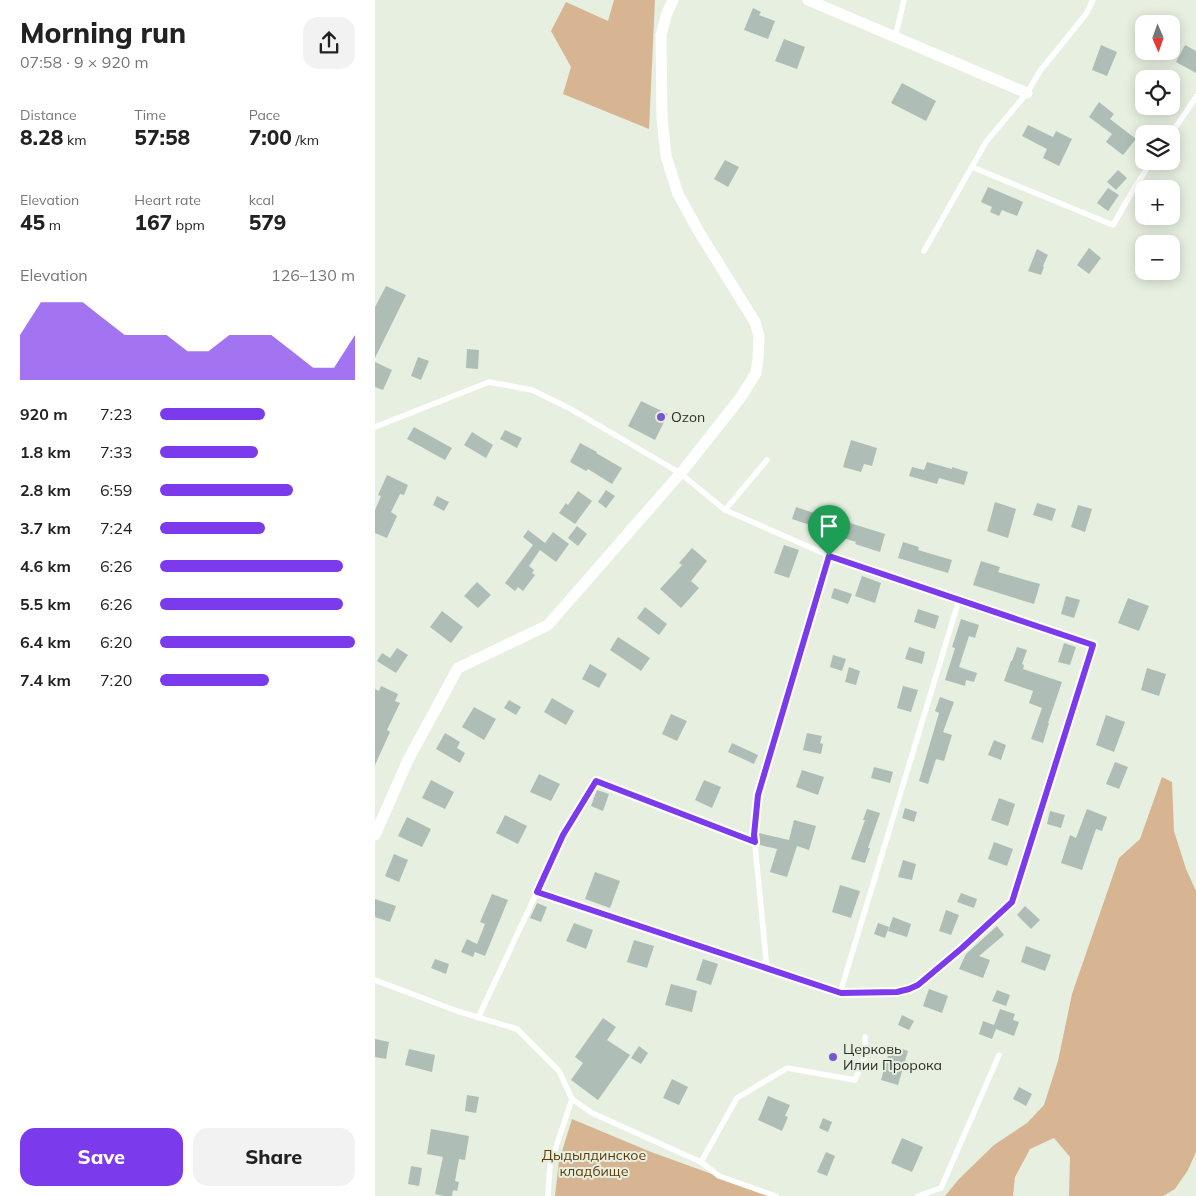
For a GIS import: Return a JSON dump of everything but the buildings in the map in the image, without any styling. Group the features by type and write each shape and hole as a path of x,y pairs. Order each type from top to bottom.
{"street":[{"path":"375,835 408,760 458,668 548,625 680,473 741,398 756,373 759,336 755,322 699,232 678,194 666,156 662,118 661,35 673,0"},
{"path":"808,0 1027,94"}],"lane":[{"path":"895,38 904,0"},
{"path":"924,251 986,142 1027,94 1041,70 1086,14 1093,0"},
{"path":"1177,125 1196,97"},
{"path":"972,167 1113,225 1146,170"},
{"path":"375,427 489,382 532,390 569,408 680,473 725,510 829,556 1093,645 1012,902 962,948 918,985 909,989 897,992 841,993 537,892"},
{"path":"725,510 767,460"},
{"path":"767,969 754,835 758,795 829,556"},
{"path":"841,993 959,600"},
{"path":"478,1018 563,835 596,781 755,842"},
{"path":"375,980 457,1012 517,1029 559,1071 572,1099 592,1113 701,1162 719,1176 776,1196"},
{"path":"701,1162 737,1098 787,1068 855,1080 865,1056 865,1037"},
{"path":"918,1196 941,1188 999,1054"},
{"path":"548,1196 550,1165 572,1099"}],"green space":[{"path":"614,0 655,0 649,129 563,94 571,67 551,31 566,2 608,21"},
{"path":"1162,777 1172,782 1174,831 1186,869 1196,891 1196,1152 1188,1170 1175,1189 1163,1196 1069,1196 1070,1157 1054,1138 1030,1149 1015,1177 1013,1196 945,1196 959,1179 994,1145 1027,1123 1044,1105 1058,1061 1072,994 1119,858 1140,839"},
{"name":"Дыдылдинское кладбище","path":"572,1119 651,1152 771,1196 555,1196 559,1161"}],"place":[{"name":"Ozon","path":"661,417"},
{"name":"Церковь Илии Пророка","path":"833,1057"}],"route":[{"path":"829,556 1093,645 1012,902 918,985 897,992 841,993 537,892 563,835 596,781 755,842 755,816 758,795 829,556"}]}
